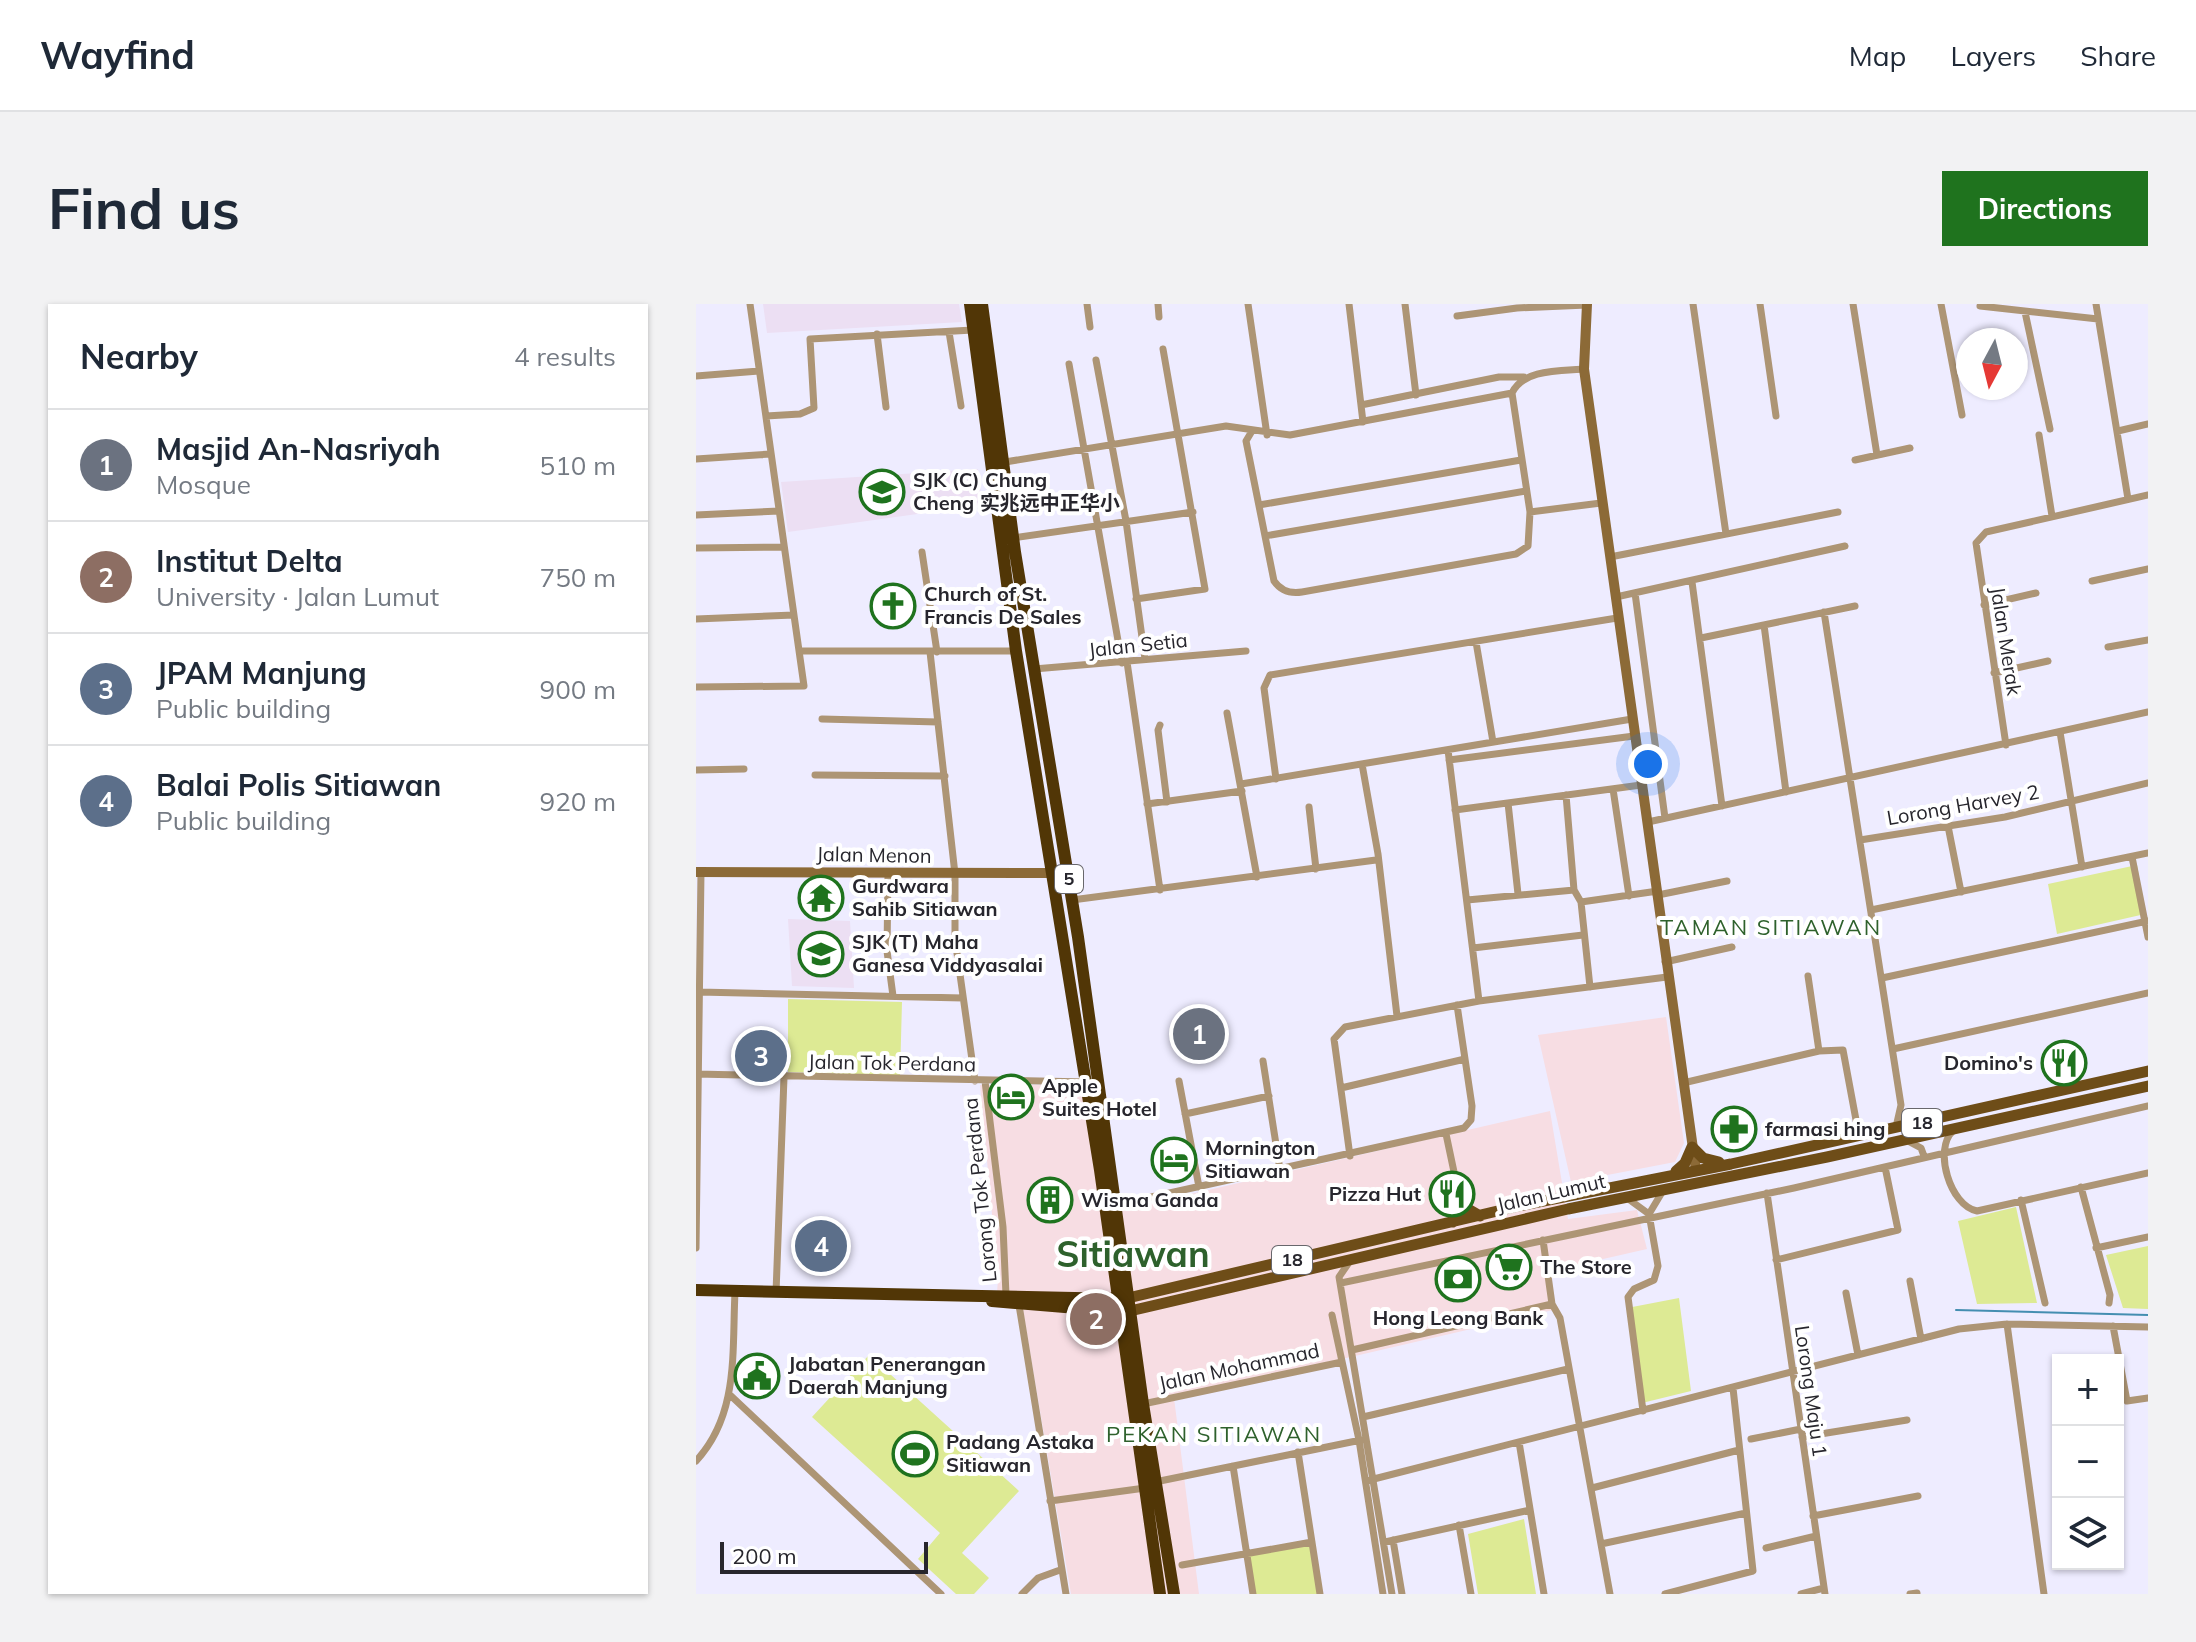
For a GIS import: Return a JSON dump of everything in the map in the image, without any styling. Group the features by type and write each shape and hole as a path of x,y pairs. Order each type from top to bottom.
{"highway":[{"name":"5","path":"970,304 987,437 1007,540 1016,651 1034,744 1051,873 1123,1305"},
{"path":"973,330 976,326 976,304"},
{"path":"982,304 1005,462 998,471 1007,540"},
{"path":"987,437 995,428 989,379 991,356"},
{"name":"5","path":"1007,540 1015,552 1072,900 1115,1205 1123,1305"},
{"path":"1015,552 1023,642 1016,651"},
{"path":"1034,669 1027,678 1035,724 1034,744"},
{"path":"1051,873 1058,864 1052,817 1055,796"},
{"path":"1072,900 1066,912 1075,1006"},
{"name":"Jalan Lumut","path":"696,1290 961,1297 1006,1295 1123,1305"},
{"name":"Jalan Lumut","path":"961,1297 1019,1305 1123,1305"},
{"path":"1123,1305 1143,1404 1160,1594"},
{"path":"1123,1305 1150,1485 1174,1594"}],"main road":[{"name":"Jalan Lumut","path":"1123,1305 1523,1205 1918,1124 2148,1071"},
{"name":"Jalan Lumut","path":"1123,1305 2148,1086"},
{"path":"1672,1174 1685,1163 1692,1147 1709,1160 1731,1164"},
{"path":"1670,1188 1696,1170 1706,1177 1722,1179"},
{"path":"1564,1196 1572,1205 1589,1204"},
{"path":"1452,1222 1461,1205 1480,1216"},
{"path":"1523,1205 1538,1206 1546,1215"}],"street":[{"path":"696,687 804,686 750,304"},
{"path":"1087,304 1090,327"},
{"path":"1158,304 1159,317"},
{"path":"1248,304 1267,435"},
{"path":"1349,304 1363,422"},
{"path":"1405,304 1416,395"},
{"path":"1693,304 1726,534"},
{"path":"1760,304 1776,416"},
{"path":"1853,304 1877,455"},
{"path":"1941,304 1962,415"},
{"path":"2096,304 2128,499"},
{"path":"1457,316 1517,306 1587,305 1584,369 1696,1170"},
{"path":"1980,306 2098,319"},
{"path":"2025,312 2050,429"},
{"path":"766,416 800,414 814,408 810,339 973,330"},
{"path":"949,332 961,406"},
{"path":"877,334 886,407"},
{"path":"1136,599 1205,591 1163,349"},
{"path":"1096,360 1126,521 1145,659"},
{"path":"1069,364 1096,525 1125,662 1160,890"},
{"path":"1361,405 1508,375 1528,377 1584,369"},
{"path":"696,376 759,371"},
{"path":"1252,431 1246,441 1274,581 1279,588 1292,594 1516,554 1528,546 1530,512 1512,393 1515,385 1528,377"},
{"path":"1005,462 1226,426 1267,435 1290,435 1512,393"},
{"path":"2118,431 2148,424"},
{"path":"2039,435 2052,516 2148,495"},
{"path":"1855,460 1910,448"},
{"path":"696,459 771,454"},
{"path":"1259,505 1521,460"},
{"path":"1265,536 1526,491"},
{"path":"1530,512 1601,503"},
{"path":"696,515 779,511"},
{"path":"1007,540 1193,512"},
{"path":"1610,557 1838,512"},
{"name":"Jalan Merak","path":"2006,745 1976,543 1986,532 2052,516"},
{"path":"1616,597 1845,546"},
{"path":"696,548 784,547"},
{"name":"Lorong Tok Perdana","path":"922,552 955,874 955,939 975,1081"},
{"path":"2092,581 2148,569"},
{"path":"1692,582 1722,806"},
{"path":"1635,593 1665,818"},
{"path":"1984,605 2036,593"},
{"path":"1701,638 1855,606"},
{"path":"1824,612 1901,1105 1899,1122 1893,1129"},
{"path":"696,619 794,615"},
{"path":"1276,779 1264,688 1270,675 1617,618"},
{"path":"1764,625 1786,792"},
{"path":"2108,647 2148,640"},
{"path":"1476,642 1493,742"},
{"path":"799,651 1016,651"},
{"name":"Jalan Setia","path":"1034,669 1246,651"},
{"path":"1994,673 2048,661"},
{"path":"1648,822 1851,780 2148,712"},
{"path":"1227,713 1257,877"},
{"path":"822,719 938,722"},
{"path":"1147,804 1632,719"},
{"path":"1160,725 1158,730 1167,802"},
{"path":"2060,732 2082,867"},
{"path":"1449,760 1634,736"},
{"path":"1448,750 1479,1001"},
{"path":"1362,764 1397,1016"},
{"path":"696,770 744,769"},
{"path":"815,775 945,776"},
{"name":"Lorong Harvey 2","path":"1860,840 1948,826 2148,783"},
{"path":"1455,810 1641,785"},
{"path":"1613,789 1629,896"},
{"path":"1566,795 1574,890 1581,902 1590,987"},
{"path":"1508,803 1518,894"},
{"path":"1309,807 1316,869"},
{"path":"1948,826 1961,892"},
{"path":"1871,910 2148,853"},
{"path":"2132,857 2148,937"},
{"path":"1072,900 1376,860"},
{"path":"696,1248 699,872"},
{"name":"Jalan Menon","path":"699,872 1051,873"},
{"path":"888,873 887,951 893,996"},
{"path":"1581,902 1727,881"},
{"path":"1467,900 1574,890"},
{"path":"1882,978 2146,921"},
{"path":"1473,948 1583,935"},
{"path":"1665,962 1732,947"},
{"path":"1808,976 1819,1051"},
{"path":"1350,1156 1336,1034 1354,1024 1479,1001 1667,977"},
{"path":"699,992 963,998"},
{"path":"1893,1049 2148,993"},
{"path":"1115,1205 1350,1156 1464,1128 1471,1120 1457,1005"},
{"path":"1683,1083 1838,1049 1846,1054 1859,1136"},
{"path":"1341,1088 1465,1059"},
{"path":"1263,1061 1280,1170"},
{"name":"Jalan Tok Perdana","path":"697,1074 1087,1082"},
{"path":"776,1293 784,1077"},
{"name":"Lorong Tok Perdana","path":"985,1081 1003,1227 1006,1295"},
{"path":"1179,1081 1199,1187"},
{"path":"1185,1114 1269,1096"},
{"path":"1901,1105 1908,1117 1918,1124"},
{"path":"1341,1283 1767,1193 2148,1106"},
{"path":"1955,1129 1945,1138 1944,1151 1961,1206 1977,1211 2148,1173"},
{"path":"1446,1134 1461,1205"},
{"path":"1906,1140 1921,1148 1924,1156"},
{"path":"1776,1260 1898,1230 1885,1167"},
{"path":"2081,1187 2110,1295 2109,1303"},
{"path":"1649,1216 1670,1188"},
{"name":"Lorong Maju 1","path":"1767,1193 1825,1591"},
{"path":"1625,1197 1640,1204 1649,1216 1658,1276 1630,1293 1627,1308 1643,1411"},
{"path":"2021,1200 2045,1303"},
{"path":"2096,1248 2148,1237"},
{"path":"1543,1240 1552,1304 1560,1318 1610,1594"},
{"path":"1356,1257 1340,1272 1363,1417 1363,1439"},
{"path":"1910,1281 1921,1339"},
{"path":"696,1461 717,1435 729,1394 735,1292"},
{"path":"1846,1293 1858,1355"},
{"path":"1352,1350 1552,1304"},
{"path":"1019,1305 1066,1594"},
{"path":"1332,1315 1363,1439 1383,1594"},
{"path":"2007,1324 2044,1594"},
{"path":"1370,1480 1959,1329 2007,1324 2148,1327"},
{"path":"2113,1326 2127,1401 2148,1398"},
{"name":"Jalan Mohammad","path":"1143,1404 1342,1362"},
{"path":"1363,1417 1568,1369"},
{"path":"1672,1593 1753,1571 1733,1388"},
{"path":"729,1394 941,1594"},
{"path":"1751,1439 1907,1420"},
{"path":"1050,1501 1150,1485 1363,1439"},
{"path":"1519,1442 1544,1594"},
{"path":"1592,1488 1739,1450"},
{"path":"1298,1452 1320,1594"},
{"path":"1233,1466 1253,1594"},
{"path":"1370,1480 1402,1594"},
{"path":"1813,1516 1918,1496"},
{"path":"1389,1541 1530,1510"},
{"path":"1601,1544 1746,1513"},
{"path":"1459,1525 1471,1594"},
{"path":"1766,1548 1816,1536"},
{"path":"1389,1541 1392,1594"},
{"path":"1182,1565 1312,1542"},
{"path":"1022,1594 1038,1578 1060,1570"},
{"path":"1801,1594 1825,1591"}],"shaded area":[{"path":"763,304 959,304 962,322 767,333"},
{"name":"SJK (C) Chung Cheng 实兆远中正华小","path":"978,469 982,505 788,532 781,482"},
{"name":"SJK (T) Maha Ganesa Viddyasalai","path":"788,919 850,921 854,988 792,986"},
{"path":"1666,1017 1684,1143 1675,1162 1571,1182 1538,1035"},
{"path":"980,1085 1092,1085 1122,1210 1550,1111 1568,1219 1637,1210 1647,1249 1546,1272 1553,1310 1174,1398 1199,1594 1071,1594 1023,1310 996,1307 998,1279"}],"green space":[{"path":"2137,865 2145,914 2057,934 2048,884"},
{"path":"788,999 902,1002 900,1076 788,1072"},
{"path":"2016,1207 2037,1303 1977,1304 1958,1221"},
{"path":"2148,1246 2148,1309 2123,1308 2106,1255"},
{"path":"1679,1298 1691,1391 1642,1403 1627,1308"},
{"name":"Padang Astaka Sitiawan","path":"869,1355 1019,1491 962,1553 989,1578 974,1594 956,1594 918,1559 940,1533 812,1417"},
{"path":"1524,1519 1536,1594 1478,1594 1468,1534"},
{"path":"1312,1542 1320,1594 1253,1594 1247,1554"}],"waterway":[{"path":"1956,1310 2148,1315"}],"place":[{"name":"SJK (C) Chung Cheng 实兆远中正华小","path":"882,492"},
{"name":"Church of St. Francis De Sales","path":"893,606"},
{"name":"Gurdwara Sahib Sitiawan","path":"821,898"},
{"name":"SJK (T) Maha Ganesa Viddyasalai","path":"821,954"},
{"name":"Masjid An-Nasriyah","path":"1199,1034"},
{"name":"JPAM Manjung","path":"761,1056"},
{"name":"Domino's","path":"2064,1063"},
{"name":"Apple Suites Hotel","path":"1011,1097"},
{"name":"farmasi hing","path":"1734,1129"},
{"name":"Mornington Sitiawan","path":"1174,1160"},
{"name":"Pizza Hut","path":"1452,1194"},
{"name":"Wisma Ganda","path":"1050,1200"},
{"name":"Balai Polis Sitiawan","path":"821,1246"},
{"name":"The Store","path":"1509,1267"},
{"name":"Hong Leong Bank","path":"1458,1279"},
{"name":"Institut Delta","path":"1096,1319"},
{"name":"Jabatan Penerangan Daerah Manjung","path":"757,1376"},
{"name":"Padang Astaka Sitiawan","path":"915,1454"}],"district":[{"name":"TAMAN SITIAWAN","path":"1771,927"},
{"name":"Sitiawan","path":"1133,1254"},
{"name":"PEKAN SITIAWAN","path":"1214,1434"}]}
